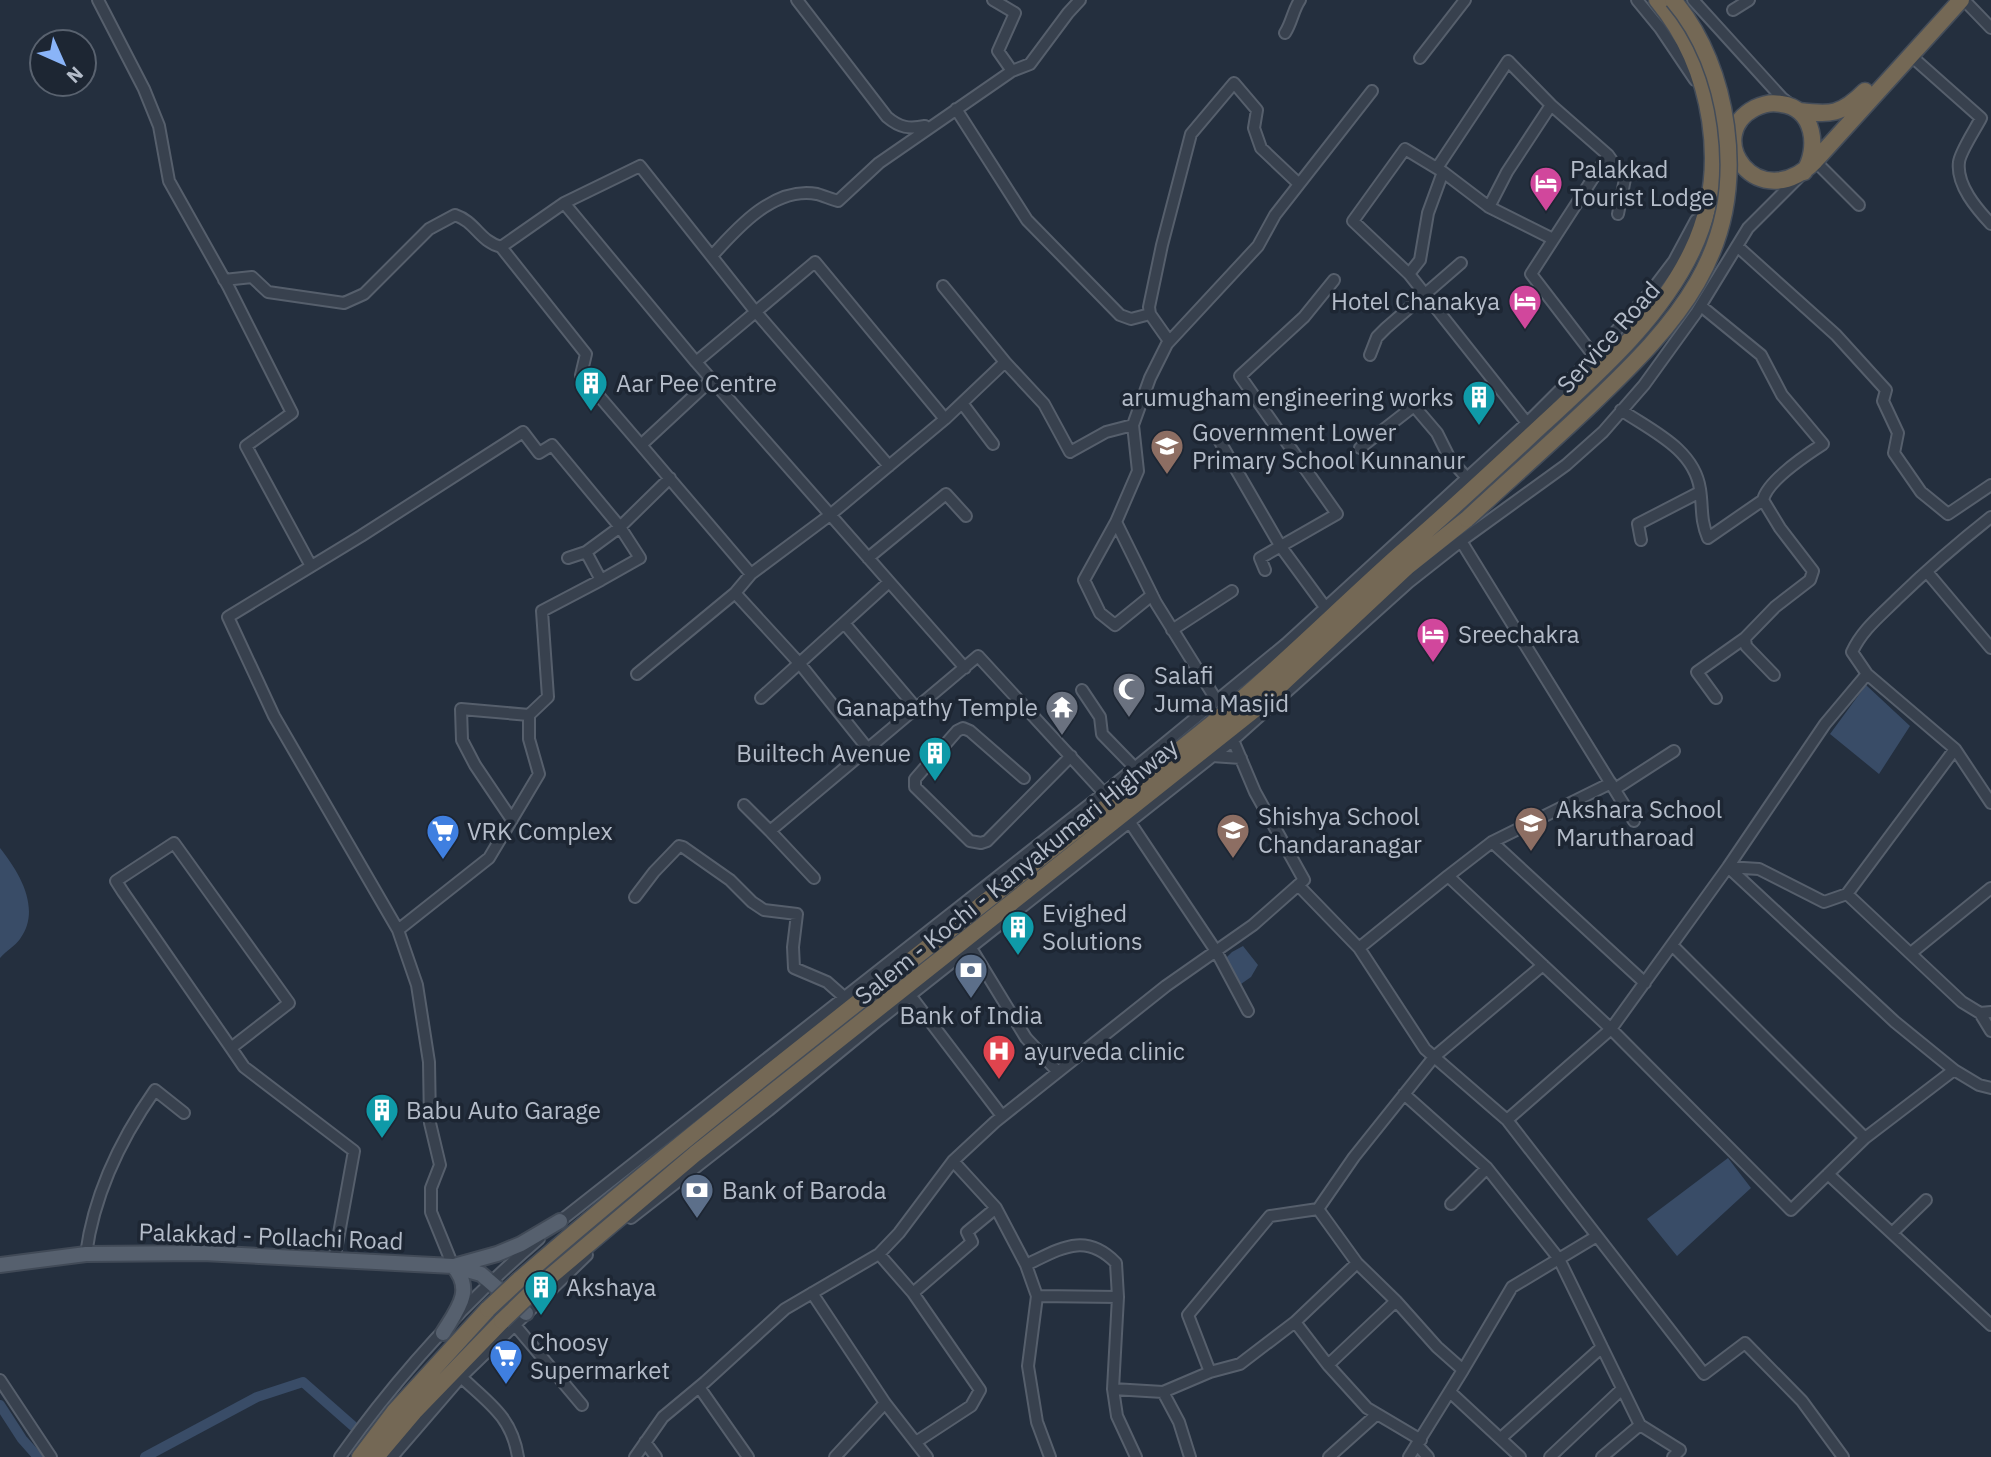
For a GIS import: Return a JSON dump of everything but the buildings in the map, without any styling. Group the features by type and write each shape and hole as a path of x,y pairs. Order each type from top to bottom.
{"highway":[{"name":"Salem - Kochi - Kanyakumari Highway","path":"360,1457 394,1412 488,1309 520,1280 681,1145 1234,706 1455,507 1612,359 1670,290 1694,249 1714,172 1713,138 1705,94 1686,43 1657,0"},
{"name":"Salem - Kochi - Kanyakumari Highway","path":"376,1457 414,1412 508,1322 532,1292 695,1154 1254,710 1408,566 1466,519 1648,350 1678,315 1711,256 1729,188 1729,144 1719,88 1698,36 1674,0"},
{"path":"1810,167 1813,141 1806,119 1799,111 1785,104 1772,103 1748,112 1740,121 1733,144 1738,160 1747,172 1770,181 1787,180 1810,167 1951,0"},
{"path":"1799,111 1836,113 1852,104 1962,0"},
{"path":"1713,138 1733,144"}],"main road":[{"path":"443,1333 458,1310 464,1290 463,1281 453,1266 509,1249 560,1221"},
{"name":"Palakkad - Pollachi Road","path":"0,1265 86,1254 203,1253 453,1266 481,1275 526,1313"}],"street":[{"path":"98,0 144,89 159,125 169,181 225,281 292,413 246,446 311,566"},
{"path":"797,0 887,117 898,126 911,129 931,125"},
{"path":"993,0 1015,13 998,51 1012,71"},
{"path":"712,256 759,209 794,194 815,194 838,201 878,163 931,125 1012,71 1030,64 1080,0"},
{"path":"1285,33 1292,21 1294,8 1300,0"},
{"path":"1420,58 1465,0"},
{"path":"1637,0 1660,28 1705,94"},
{"path":"1693,0 1782,97 1799,111"},
{"path":"1733,10 1749,0"},
{"path":"1962,0 1991,28"},
{"path":"1906,54 1981,118 1958,161 1963,185 1980,213 1991,224"},
{"path":"1409,274 1420,260 1428,213 1440,170 1508,61 1551,105 1608,155 1625,179 1618,214"},
{"path":"1169,341 1150,314 1162,245 1191,134 1234,83 1258,110 1254,128 1261,148 1299,184"},
{"path":"1152,595 1115,625 1100,613 1084,580 1116,522 1138,471 1133,425 1150,378 1169,341 1258,246 1275,215 1373,91"},
{"path":"1489,207 1507,172 1551,105"},
{"path":"956,109 1027,220 1120,315 1131,320 1150,314"},
{"path":"1527,423 1409,274 1353,221 1405,149 1440,170 1489,207 1553,239"},
{"path":"1594,356 1531,274 1608,155"},
{"path":"501,247 564,203 640,166 755,312 889,466"},
{"path":"392,1457 508,1322 526,1313 612,1234 1233,740 1409,582 1566,465 1603,432 1644,385 1701,306 1748,228 1810,167 1859,205"},
{"name":"Service Road","path":"341,1457 381,1402 443,1333 515,1260 560,1221 1217,701 1287,643 1527,423 1618,331 1674,261 1692,229 1714,172"},
{"path":"564,203 711,380 965,668"},
{"path":"225,281 252,277 268,292 344,303 364,294 429,229 455,215 467,219 488,243 501,247 586,354 582,375 751,574"},
{"path":"1737,246 1836,335 1886,390 1883,401 1898,433 1894,453 1921,492 1948,514 1991,485"},
{"path":"696,362 815,261 946,419"},
{"path":"1370,355 1377,337 1461,263"},
{"path":"1265,570 1260,558 1337,514 1240,376 1304,317 1334,280"},
{"path":"943,286 1004,362 1044,404 1070,452 1106,432 1133,425"},
{"path":"1621,410 1677,448 1688,459 1696,474 1700,492 1701,523 1707,538 1763,500 1765,492 1775,482 1823,444 1782,395 1761,355 1701,306"},
{"path":"637,674 735,593 751,574 830,515 946,419 1004,362"},
{"path":"641,445 711,380"},
{"path":"962,403 993,444"},
{"path":"1360,448 1415,406 1437,433 1450,459 1467,478"},
{"path":"398,930 489,858 539,774 529,739 529,715 548,697 542,611 640,558 620,527 552,445 539,453 523,432 228,617 274,716 398,930 417,985 429,1062 430,1123 440,1165 431,1188 431,1212 453,1266"},
{"path":"1219,440 1281,547 1325,607"},
{"path":"568,558 586,552 620,527 670,478"},
{"path":"1641,540 1638,524 1700,492"},
{"path":"868,558 946,494 965,516"},
{"path":"1716,698 1697,672 1745,638 1775,607 1810,580 1813,571 1780,528 1763,500"},
{"path":"1991,517 1957,544 1860,636 1852,652 1867,674 1955,749 1991,803"},
{"path":"1116,522 1152,595 1217,701"},
{"path":"1461,541 1634,821"},
{"path":"586,552 601,580"},
{"path":"1927,572 1991,648"},
{"path":"761,698 889,582"},
{"path":"1172,630 1232,592"},
{"path":"735,593 800,664 868,749"},
{"path":"844,623 917,709"},
{"path":"1745,638 1746,646 1774,675"},
{"path":"770,831 978,656 1104,793"},
{"path":"1507,1120 1611,1029 1728,867 1825,724 1867,674"},
{"path":"1082,690 1100,717 1102,734 1135,768"},
{"path":"512,820 475,765 463,740 461,709 529,715"},
{"path":"1024,779 963,728 957,731 915,779 915,787 970,841 981,844 988,841 1071,756"},
{"path":"635,1457 663,1416 785,1309 879,1254 899,1233 953,1161 1003,1116 1166,986 1254,925 1304,880 1255,792 1233,740"},
{"path":"1728,867 1759,869 1824,902 1847,894 1955,749"},
{"path":"1359,948 1492,842 1613,786 1674,751"},
{"path":"1212,756 1241,758"},
{"path":"744,805 814,878"},
{"path":"1129,821 1216,951 1248,1011"},
{"path":"1492,842 1645,983"},
{"path":"231,1048 289,1003 174,843 116,881 244,1067 354,1151 334,1261"},
{"path":"635,897 670,855 679,846 683,846 730,880 764,910 797,914 792,965 827,982 844,997"},
{"path":"1728,867 1895,1022 1954,1070 1979,1085 1991,1088"},
{"path":"1448,876 1611,1029 1791,1210 1865,1138 1954,1070"},
{"path":"1298,885 1359,948 1425,1049 1507,1120 1704,1374 1745,1343 1802,1402 1843,1457"},
{"path":"1911,953 1991,888"},
{"path":"1847,894 1962,1002 1986,1013 1991,1031"},
{"path":"1672,945 1865,1138"},
{"path":"971,948 1026,1038 1058,1072"},
{"path":"1210,1372 1188,1315 1270,1216 1318,1209 1354,1157 1434,1057 1543,965"},
{"path":"910,995 1003,1116"},
{"path":"86,1254 90,1223 102,1186 140,1111 155,1090 184,1113"},
{"path":"1405,1094 1487,1168 1559,1259 1640,1425 1681,1455"},
{"path":"953,1161 996,1208 1026,1265 1037,1296 1028,1366 1037,1422 1050,1457"},
{"path":"1451,1205 1487,1168"},
{"path":"1828,1174 1991,1325"},
{"path":"1892,1233 1926,1200"},
{"path":"913,1293 972,1242 967,1232 996,1208"},
{"path":"1318,1209 1357,1263 1396,1301 1437,1348 1463,1370"},
{"path":"1409,1457 1420,1443 1512,1287 1597,1236"},
{"path":"1026,1265 1069,1245 1104,1250 1116,1263 1118,1297 1113,1389 1117,1416 1136,1457"},
{"path":"879,1254 913,1293 980,1390 971,1406 916,1443"},
{"path":"1113,1389 1163,1392 1210,1372 1240,1364 1295,1322 1357,1263"},
{"path":"812,1293 885,1403 927,1457"},
{"path":"1037,1296 1118,1297"},
{"path":"1328,1365 1396,1301"},
{"path":"508,1322 582,1405"},
{"path":"1295,1322 1328,1365 1367,1408 1420,1443 1428,1457"},
{"path":"1501,1437 1602,1347"},
{"path":"461,1377 503,1416 516,1441 518,1457"},
{"path":"0,1380 51,1457"},
{"path":"699,1387 748,1457"},
{"path":"1550,1457 1622,1389"},
{"path":"1163,1392 1179,1422 1190,1457"},
{"path":"1450,1392 1520,1457"},
{"path":"835,1457 885,1403"},
{"path":"1329,1457 1377,1414"},
{"path":"1602,1457 1640,1425"},
{"path":"645,1442 656,1457"}],"water":[{"path":"1866,685 1910,726 1879,774 1830,734"},
{"path":"0,848 20,879 28,903 29,916 20,939 0,958"},
{"path":"1243,946 1258,965 1251,977 1241,984 1224,960"},
{"path":"1728,1158 1751,1188 1677,1256 1647,1219"}],"waterway":[{"path":"145,1457 257,1397 303,1382 353,1426"},
{"path":"0,1405 22,1439 38,1457"}],"place":[{"name":"Palakkad Tourist Lodge","path":"1546,213"},
{"name":"Hotel Chanakya","path":"1525,331"},
{"name":"Aar Pee Centre","path":"591,413"},
{"name":"arumugham engineering works","path":"1479,427"},
{"name":"Government Lower Primary School Kunnanur","path":"1167,476"},
{"name":"Sreechakra","path":"1433,664"},
{"name":"Salafi Juma Masjid","path":"1129,719"},
{"name":"Ganapathy Temple","path":"1062,737"},
{"name":"Builtech Avenue","path":"935,783"},
{"name":"Akshara School Marutharoad","path":"1531,853"},
{"name":"Shishya School Chandaranagar","path":"1233,860"},
{"name":"VRK Complex","path":"443,861"},
{"name":"Evighed Solutions","path":"1018,957"},
{"name":"Bank of India","path":"971,1000"},
{"name":"ayurveda clinic","path":"999,1081"},
{"name":"Babu Auto Garage","path":"382,1140"},
{"name":"Bank of Baroda","path":"697,1220"},
{"name":"Akshaya","path":"541,1317"},
{"name":"Choosy Supermarket","path":"506,1386"}]}
